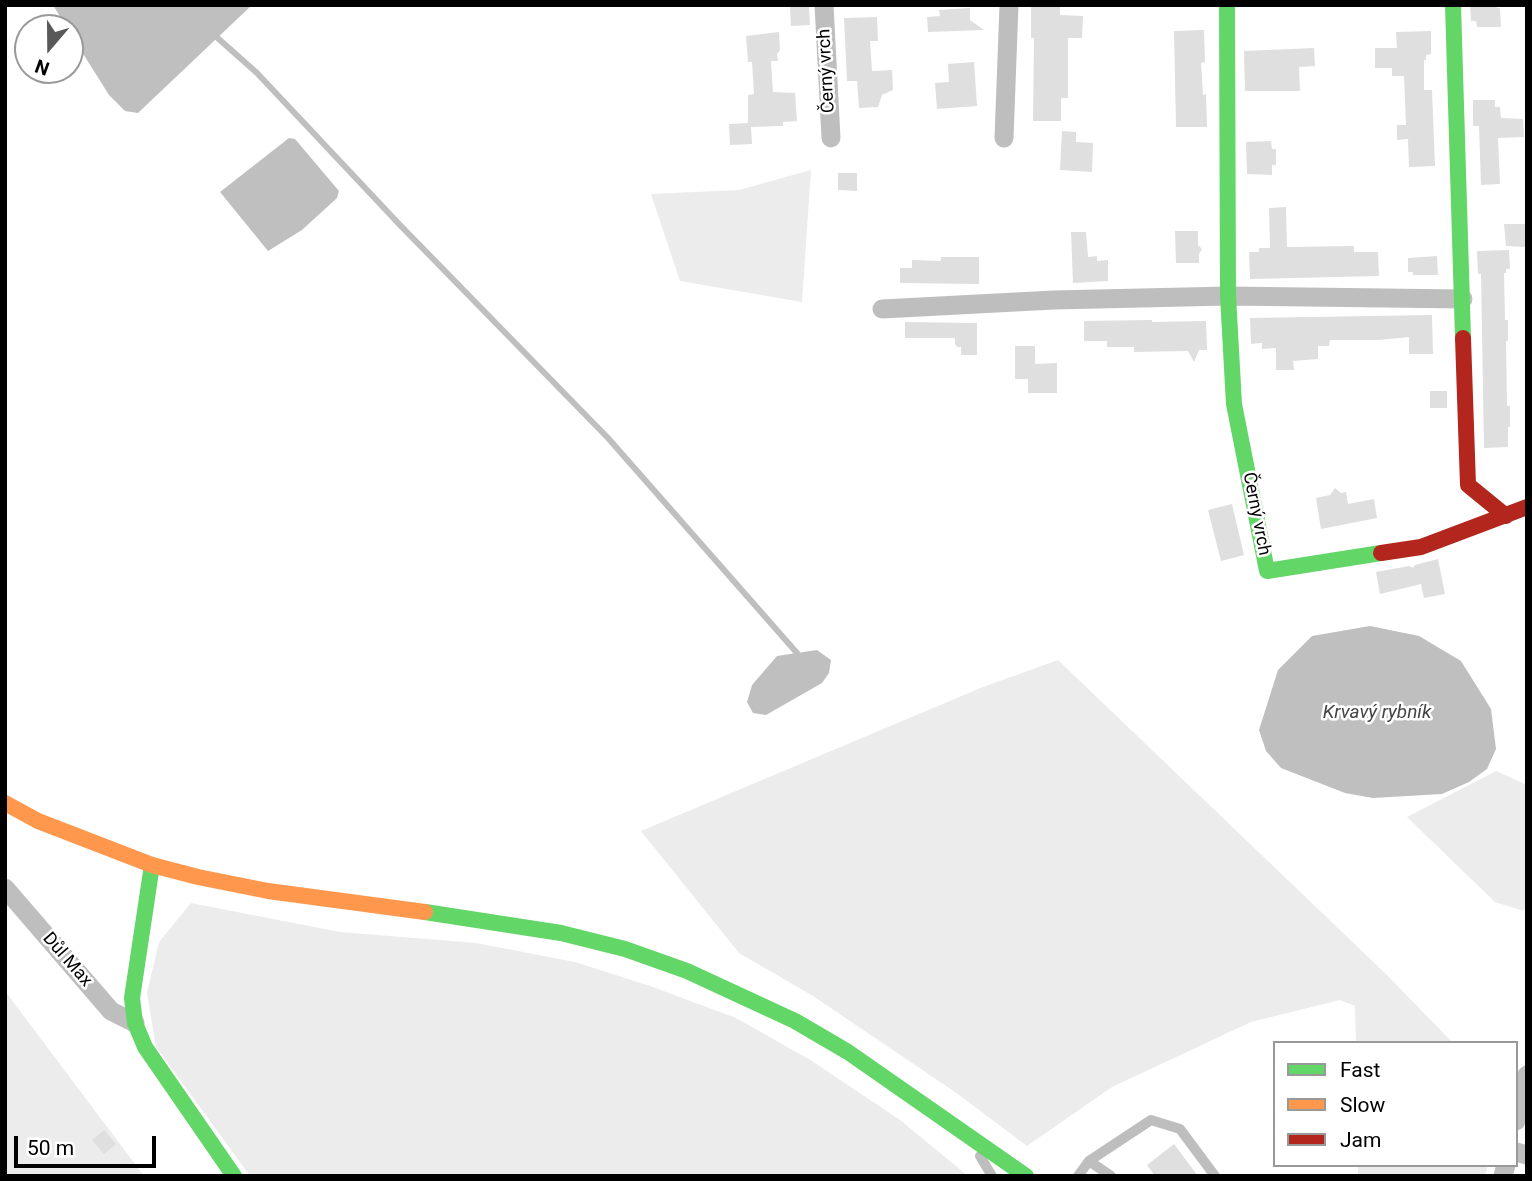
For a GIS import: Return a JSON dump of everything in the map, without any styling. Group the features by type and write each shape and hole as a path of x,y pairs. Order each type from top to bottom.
{"street":[{"name":"Černý vrch","path":"824,5 831,138"},
{"path":"1004,138 1009,5"},
{"name":"Černý vrch","path":"1227,5 1228,296 1234,404 1267,571 1421,547 1527,507"},
{"path":"1453,5 1468,485 1506,516"},
{"path":"881,309 1054,300 1228,296 1463,299"},
{"path":"5,803 38,821 152,865 198,877 268,891 495,921 561,933 625,949 687,971 795,1021 848,1052 1026,1176"},
{"path":"152,865 132,998 135,1023 145,1047 234,1176"},
{"name":"Důl Max","path":"5,888 111,1011 135,1023"},
{"path":"1518,1113 1527,1075"}],"lane":[{"path":"1078,1176 1089,1161 1152,1121 1180,1129 1214,1176"},
{"path":"964,1132 992,1176"},
{"path":"1089,1161 1111,1176"}],"shaded area":[{"path":"811,170 802,302 680,281 651,194 739,190"},
{"path":"1058,660 1388,976 1451,1041 1356,1041 1355,1006 1340,1000 1251,1022 1112,1087 1027,1146 955,1092 813,996 739,953 641,831 983,687"},
{"path":"1496,771 1527,785 1527,899 1524,911 1495,902 1407,817"},
{"path":"191,903 340,932 476,943 575,962 650,986 736,1018 812,1061 900,1120 968,1176 250,1176 156,1047 147,993 159,942"},
{"path":"5,991 144,1176 5,1176"},
{"path":"1358,1167 1487,1167 1485,1176 1358,1176"}],"water":[{"path":"53,5 252,5 138,113 125,111 109,95 84,55 84,14 58,14"},
{"path":"289,138 295,139 339,191 337,198 302,230 268,251 220,192"},
{"name":"Krvavý rybník","path":"1370,626 1419,636 1461,661 1491,709 1496,749 1487,769 1469,782 1442,794 1373,798 1345,793 1281,768 1266,751 1259,730 1278,670 1312,636"},
{"path":"817,650 831,660 829,673 822,683 766,715 753,713 747,702 752,685 777,656"}],"building":[{"path":"809,5 810,25 791,26 790,7"},
{"path":"1031,5 1060,5 1060,15 1083,16 1082,38 1068,38 1068,98 1061,98 1061,121 1033,121 1034,38 1031,38"},
{"path":"1470,5 1497,5 1497,8 1500,8 1501,27 1477,27 1476,21 1471,21"},
{"path":"970,8 970,20 984,30 928,32 927,17 940,16 939,10"},
{"path":"877,17 878,41 870,41 872,71 892,70 893,90 882,95 878,107 859,108 857,81 847,81 844,18"},
{"path":"1204,30 1205,62 1201,63 1207,127 1176,127 1174,31"},
{"path":"1431,31 1431,54 1426,55 1424,60 1424,90 1432,90 1435,166 1409,167 1408,139 1397,140 1397,125 1406,125 1404,76 1392,76 1392,68 1375,68 1375,48 1397,48 1396,32"},
{"path":"779,32 778,61 771,61 773,92 795,93 797,121 783,122 783,126 751,127 752,144 730,145 729,124 748,123 748,95 754,94 752,62 748,62 746,36"},
{"path":"1314,48 1315,66 1299,67 1300,91 1245,91 1244,51"},
{"path":"974,62 977,106 937,109 935,83 949,82 948,64"},
{"path":"1473,100 1495,100 1495,107 1500,107 1501,118 1523,119 1524,137 1498,138 1500,184 1481,185 1479,126 1473,126"},
{"path":"1062,131 1076,132 1076,142 1093,143 1092,172 1060,170"},
{"path":"1271,141 1272,149 1276,149 1276,165 1272,165 1272,175 1247,174 1246,142"},
{"path":"838,173 857,173 857,191 838,190"},
{"path":"1286,207 1287,247 1354,246 1354,252 1378,252 1379,276 1250,279 1249,252 1270,248 1269,208"},
{"path":"1504,224 1525,224 1525,247 1506,246"},
{"path":"1175,231 1198,231 1198,245 1202,249 1199,263 1176,263"},
{"path":"1071,232 1086,232 1088,257 1097,256 1097,261 1108,260 1108,281 1073,283"},
{"path":"1509,250 1510,269 1506,269 1504,273 1505,320 1508,320 1507,406 1510,406 1508,447 1484,448 1481,274 1478,274 1477,251"},
{"path":"1437,256 1438,275 1413,275 1413,272 1408,272 1408,258"},
{"path":"941,257 979,257 979,284 900,283 900,268 912,268 912,260 941,261"},
{"path":"1432,315 1433,354 1409,354 1409,337 1330,340 1329,346 1318,346 1318,359 1293,361 1294,370 1276,370 1276,348 1262,349 1262,343 1251,344 1250,318"},
{"path":"1084,321 1206,321 1207,350 1199,350 1194,362 1188,351 1134,352 1134,347 1107,347 1107,341 1084,341"},
{"path":"905,322 977,323 977,355 961,355 961,347 955,344 955,338 905,338"},
{"path":"1015,346 1035,346 1035,364 1057,363 1057,393 1028,393 1028,379 1015,379"},
{"path":"1430,391 1447,391 1447,408 1430,408"},
{"path":"1335,488 1341,493 1346,492 1348,504 1374,499 1377,518 1321,529 1316,498 1330,495"},
{"path":"1232,504 1244,555 1221,561 1208,510"},
{"path":"1438,559 1445,594 1424,598 1421,584 1380,594 1376,572 1409,566 1413,568 1415,565"},
{"path":"104,1130 116,1144 104,1154 92,1140"},
{"path":"1174,1144 1198,1176 1155,1176 1147,1165"}],"waterway":[{"path":"212,33 257,73 399,224 608,438 797,653"}],"traffic: fast":[{"path":"1227,5 1228,296 1234,404 1267,571 1381,553"},
{"path":"1453,5 1463,338"},
{"path":"152,865 132,998 135,1023 145,1047 234,1176"},
{"path":"425,912 561,933 625,949 687,971 795,1021 848,1052 1026,1176"}],"traffic: slow":[{"path":"5,803 38,821 152,865 198,877 268,891 425,912"}],"traffic: jam":[{"path":"1463,338 1468,485 1506,516"},
{"path":"1381,553 1421,547 1527,507"}]}
